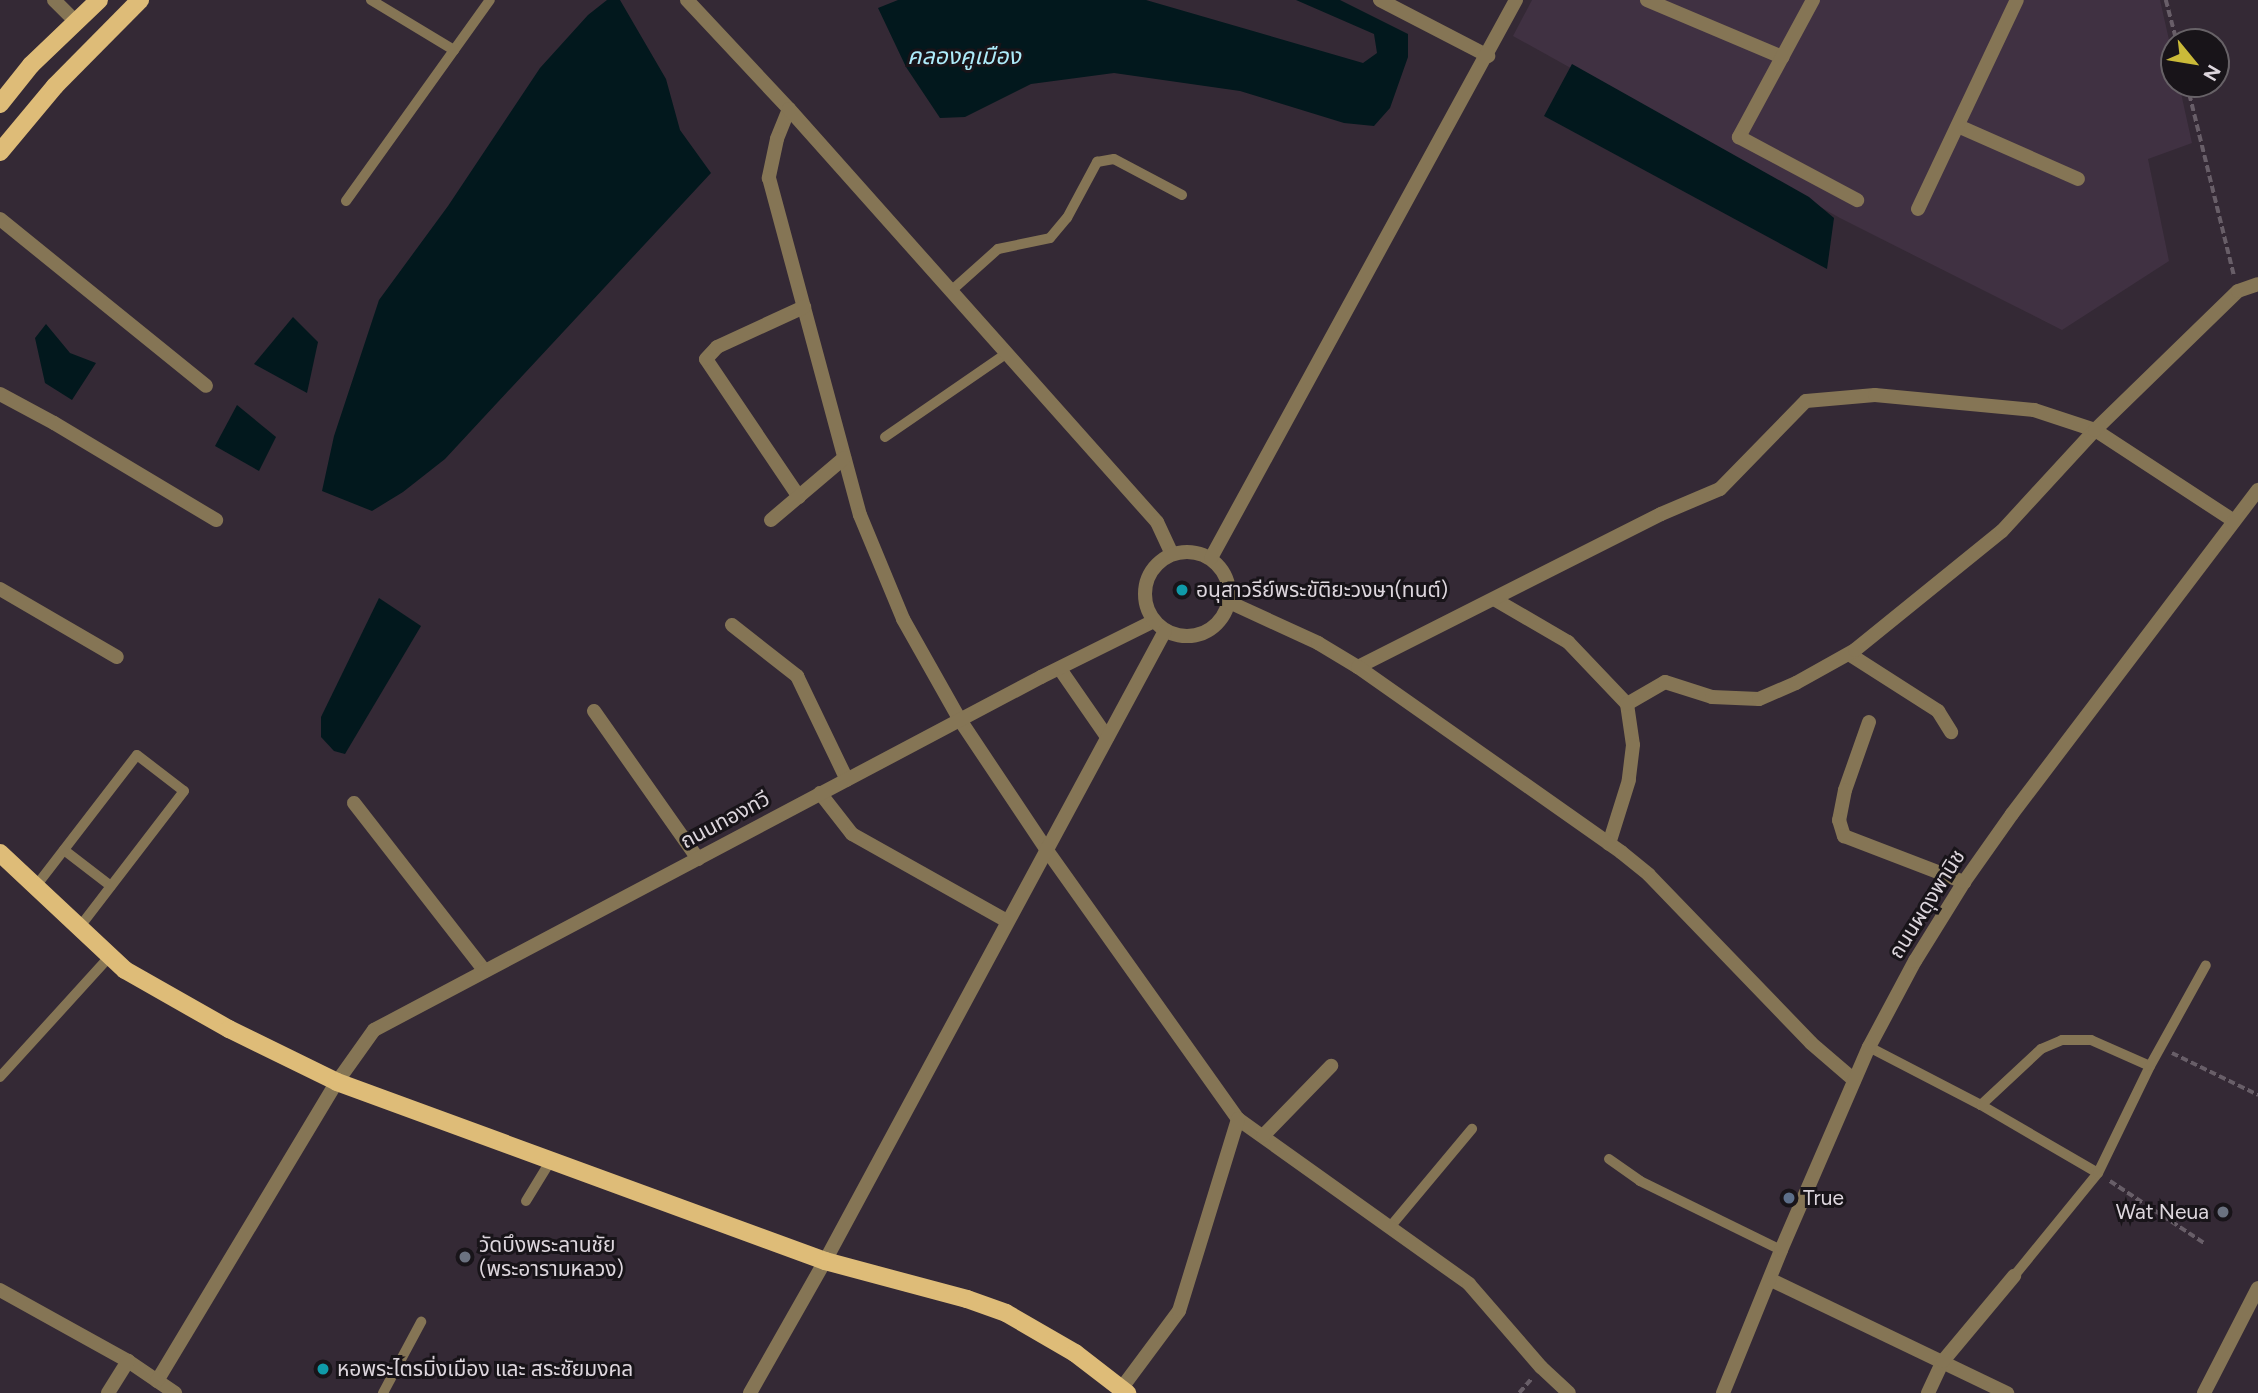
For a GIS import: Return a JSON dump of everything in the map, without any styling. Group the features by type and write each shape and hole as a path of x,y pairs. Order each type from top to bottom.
{"main road":[{"path":"0,104 31,65 99,0"},
{"path":"0,152 55,86 140,0"},
{"path":"0,853 125,970 229,1029 337,1082 825,1261 967,1299 1006,1313 1075,1353 1124,1391"}],"street":[{"path":"54,0 76,22"},
{"path":"687,0 789,109 1157,522 1172,554"},
{"path":"1380,0 1488,56"},
{"path":"1211,558 1488,56 1516,0"},
{"path":"1647,0 1782,57"},
{"path":"1813,0 1739,137 1857,200"},
{"path":"1918,209 2016,0"},
{"path":"789,109 777,139 769,178 844,458 860,515 903,619 960,720 1046,849 1238,1119 1469,1284 1541,1367 1569,1393"},
{"path":"1958,126 2078,179"},
{"path":"0,219 206,386"},
{"path":"1628,704 1665,682 1712,697 1759,699 1796,683 1849,654 2002,531 2095,430 2238,291 2258,284"},
{"path":"799,497 706,359 718,347 804,307"},
{"path":"0,394 54,422 215,520"},
{"path":"1357,667 1661,514 1720,489 1806,401 1875,395 2034,410 2095,430 2234,521"},
{"path":"771,520 844,458"},
{"name":"ถนนผดุงพานิช","path":"1723,1393 1854,1080 1915,961 1964,882 2258,490"},
{"path":"1187,551 1211,558 1222,569 1228,582 1229,602 1221,621 1210,631 1191,637 1159,626 1144,596 1147,582 1160,562 1172,554 1187,551"},
{"path":"0,589 117,657"},
{"path":"1494,598 1568,642 1628,704 1633,745 1629,779 1609,844"},
{"path":"1229,602 1318,643 1357,667 1609,844 1649,875 1765,998 1854,1080"},
{"path":"732,625 797,676 847,780"},
{"path":"750,1393 825,1261 1107,737 1159,626"},
{"name":"ถนนทองทวี","path":"157,1381 337,1082 374,1030 960,720 1060,669 1159,626"},
{"path":"1849,654 1938,711 1951,732"},
{"path":"1060,669 1107,737"},
{"path":"594,711 698,859"},
{"path":"1869,722 1844,790 1839,820 1844,836 1964,882"},
{"path":"820,793 852,834 1007,921"},
{"path":"354,803 485,971"},
{"path":"1263,1136 1331,1066"},
{"path":"1124,1391 1180,1311 1238,1119"},
{"path":"1928,1393 1943,1362 2014,1276"},
{"path":"1771,1280 2007,1393"},
{"path":"2204,1393 2258,1288"},
{"path":"0,1290 128,1361 175,1393"},
{"path":"108,1393 128,1361"}],"lane":[{"path":"371,0 454,50"},
{"path":"346,201 490,0"},
{"path":"951,291 998,249 1050,238 1067,218 1097,162 1114,159 1182,195"},
{"path":"886,437 1007,353"},
{"path":"36,886 137,755 184,791 79,928"},
{"path":"64,850 111,886"},
{"path":"0,1077 110,956"},
{"path":"2014,1276 2098,1173 2150,1066 2206,965"},
{"path":"1981,1105 2040,1049 2062,1040 2091,1040 2150,1066"},
{"path":"1869,1047 1981,1105 2098,1173"},
{"path":"1390,1227 1472,1129"},
{"path":"1609,1159 1640,1181 1781,1250"},
{"path":"526,1201 551,1160"},
{"path":"383,1393 421,1322"}],"path":[{"path":"2166,0 2173,28"},
{"path":"2190,98 2238,291"},
{"path":"2160,1048 2258,1095"},
{"path":"2098,1173 2204,1243"}],"shaded area":[{"path":"1532,0 2160,0 2166,28 2160,28 2160,98 2182,98 2192,143 2148,159 2169,261 2062,330 1840,218 1513,36"}],"water":[{"path":"607,0 620,0 666,79 680,130 711,173 445,459 403,492 372,511 322,491 334,436 379,300 448,206 540,68 588,15"},
{"name":"คลองคูเมือง","path":"898,0 1146,0 1363,63 1377,53 1374,34 1296,0 1340,0 1408,34 1408,57 1390,108 1374,126 1344,123 1240,91 1114,73 1031,84 965,117 940,118 906,67 878,8"},
{"path":"1572,64 1809,197 1834,218 1827,269 1544,116"},
{"path":"293,317 318,342 307,393 254,364"},
{"path":"46,324 70,353 96,363 72,400 45,383 35,338"},
{"path":"237,405 276,437 259,471 215,446"},
{"path":"379,598 421,626 345,754 334,751 321,737 321,717"}],"place":[{"name":"อนุสาวรีย์พระขัติยะวงษา(ทนต์)","path":"1182,590"},
{"name":"True","path":"1789,1198"},
{"name":"Wat Neua","path":"2223,1212"},
{"name":"วัดบึงพระลานชัย (พระอารามหลวง)","path":"465,1257"},
{"name":"หอพระไตรมิ่งเมือง และ สระชัยมงคล","path":"323,1369"}]}
